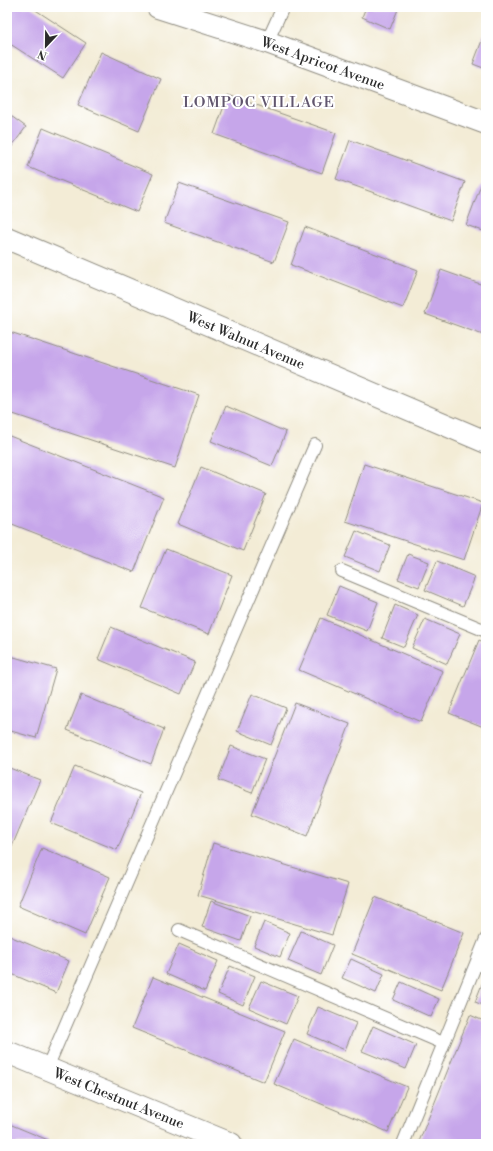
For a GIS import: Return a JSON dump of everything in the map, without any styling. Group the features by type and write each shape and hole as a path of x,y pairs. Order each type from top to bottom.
{"street":[{"name":"West Apricot Avenue","path":"163,8 267,42 486,123"},
{"name":"West Walnut Avenue","path":"7,238 486,442"},
{"name":"West Chestnut Avenue","path":"7,1052 231,1144"}],"lane":[{"path":"267,42 283,7"},
{"path":"47,1068 315,445"},
{"path":"342,571 486,631"},
{"path":"179,930 443,1043"},
{"path":"403,1144 486,938"}],"building":[{"path":"7,7 31,7 86,43 63,78 7,42"},
{"path":"366,7 399,7 390,29 362,17"},
{"path":"486,30 486,69 473,64"},
{"path":"101,52 161,79 139,131 78,105"},
{"path":"228,95 336,133 322,173 214,134"},
{"path":"7,113 26,127 7,153"},
{"path":"43,128 153,174 137,212 28,167"},
{"path":"350,140 465,182 451,221 336,179"},
{"path":"179,183 289,222 274,262 164,223"},
{"path":"481,185 486,187 486,232 466,225"},
{"path":"305,227 418,270 403,308 291,265"},
{"path":"441,270 486,286 486,336 425,314"},
{"path":"7,331 199,395 175,468 7,412"},
{"path":"226,406 286,432 272,466 211,441"},
{"path":"7,435 164,497 134,572 7,522"},
{"path":"364,464 483,503 464,560 345,521"},
{"path":"201,467 266,494 243,551 178,524"},
{"path":"356,531 390,545 380,571 345,557"},
{"path":"166,549 232,575 209,634 142,608"},
{"path":"408,554 429,562 419,587 398,579"},
{"path":"437,561 475,577 463,606 425,590"},
{"path":"339,586 378,602 367,631 327,615"},
{"path":"486,603 486,612 483,611"},
{"path":"395,605 418,615 404,647 382,638"},
{"path":"321,618 443,671 421,722 299,670"},
{"path":"425,619 460,634 447,664 412,648"},
{"path":"111,627 195,662 181,694 98,659"},
{"path":"479,640 486,643 486,728 449,713"},
{"path":"7,655 56,669 36,738 7,730"},
{"path":"252,694 286,708 271,745 237,731"},
{"path":"81,695 164,729 151,764 67,730"},
{"path":"295,703 350,724 307,836 252,814"},
{"path":"231,746 265,759 252,793 218,780"},
{"path":"75,766 141,793 117,850 51,823"},
{"path":"7,767 40,780 10,851 7,850"},
{"path":"213,843 348,884 332,935 198,895"},
{"path":"42,848 110,877 85,935 18,906"},
{"path":"375,897 464,933 441,990 352,954"},
{"path":"211,901 250,916 241,941 202,927"},
{"path":"264,922 290,933 280,957 254,946"},
{"path":"301,931 333,945 321,975 288,961"},
{"path":"7,935 69,961 56,993 7,972"},
{"path":"179,944 218,961 205,991 166,974"},
{"path":"351,959 384,974 376,993 342,978"},
{"path":"230,966 255,976 243,1005 218,994"},
{"path":"486,974 486,1006 475,1002"},
{"path":"153,977 285,1031 264,1082 132,1028"},
{"path":"261,981 298,996 286,1024 249,1008"},
{"path":"401,982 439,999 431,1017 393,1000"},
{"path":"318,1007 356,1023 345,1050 307,1034"},
{"path":"470,1015 486,1022 486,1144 418,1144"},
{"path":"373,1026 416,1045 406,1069 362,1051"},
{"path":"294,1039 407,1087 388,1132 274,1084"},
{"path":"7,1123 48,1140 46,1144 7,1144"}],"district":[{"name":"LOMPOC VILLAGE","path":"259,102"}]}
